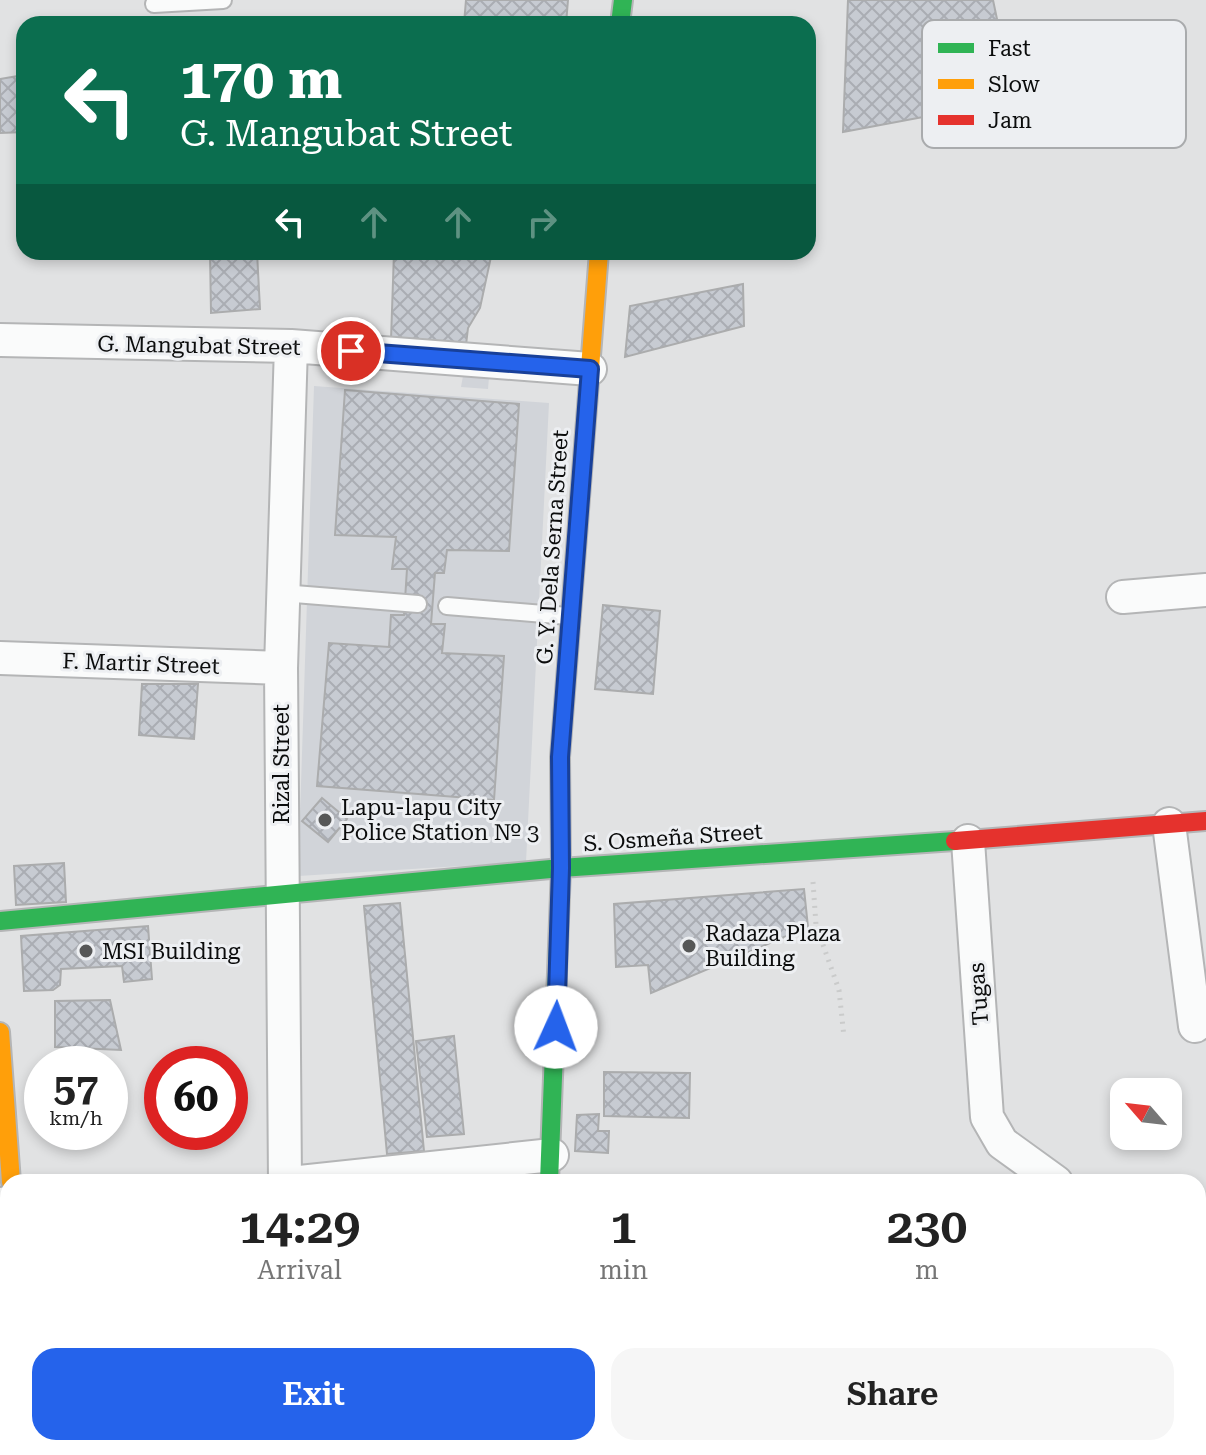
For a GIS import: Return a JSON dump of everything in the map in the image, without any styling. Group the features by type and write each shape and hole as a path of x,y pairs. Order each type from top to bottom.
{"street":[{"name":"G. Y. Dela Serna Street","path":"550,1168 561,868 560,757 598,260"},
{"name":"G. Mangubat Street","path":"0,340 291,346 590,369"},
{"name":"Rizal Street","path":"285,1174 281,668 291,346"},
{"path":"1123,597 1206,590"},
{"name":"F. Martir Street","path":"0,658 281,668"},
{"name":"S. Osmeña Street","path":"0,921 561,868 968,841 1206,821"},
{"path":"1169,824 1195,1026"},
{"name":"Tugas","path":"968,841 987,1117 1002,1143 1045,1174"},
{"path":"0,1032 10,1174"},
{"path":"443,1174 550,1168"}],"lane":[{"path":"154,4 223,0"},
{"path":"282,593 418,604"},
{"path":"447,606 570,617"}],"path":[{"path":"810,852 816,925 839,990 844,1037"}],"shaded area":[{"path":"465,365 490,366 488,389 461,387"},
{"path":"314,386 549,403 526,862 298,876"}],"building":[{"path":"466,0 568,0 567,16 465,16"},
{"path":"848,0 993,0 997,20 922,20 922,117 843,132"},
{"path":"16,76 16,132 0,133 0,79"},
{"path":"210,260 257,260 260,309 211,313"},
{"path":"394,260 490,260 480,308 468,328 466,345 391,340"},
{"path":"743,284 744,326 625,357 630,306"},
{"path":"345,390 519,404 509,551 447,550 444,573 435,573 431,624 445,624 442,653 504,656 494,800 317,786 329,643 389,647 391,615 404,615 407,569 392,569 396,537 335,535"},
{"path":"603,605 660,611 653,694 595,689"},
{"path":"142,684 198,684 194,739 139,735"},
{"name":"Lapu-lapu City Police Station № 3","path":"322,798 347,819 328,842 302,821"},
{"path":"64,863 66,902 16,905 14,866"},
{"name":"Radaza Plaza Building","path":"804,889 808,927 651,993 648,965 616,967 614,904"},
{"path":"400,903 424,1151 387,1154 364,906"},
{"name":"MSI Building","path":"148,926 152,979 124,982 122,966 61,969 60,985 53,990 24,991 21,936"},
{"path":"110,1000 120,1046 55,1046 55,1001"},
{"path":"454,1036 464,1134 427,1137 416,1041"},
{"path":"604,1072 690,1073 689,1118 604,1116"},
{"path":"599,1114 598,1131 609,1131 608,1153 575,1151 577,1115"}],"traffic: fast":[{"path":"621,16 623,0"},
{"path":"549,1174 561,868 560,757 571,614"},
{"path":"0,921 561,868 955,841"}],"traffic: slow":[{"path":"571,614 598,260"},
{"path":"0,1032 10,1174"}],"traffic: jam":[{"path":"955,841 1206,821"}],"place":[{"name":"Lapu-lapu City Police Station № 3","path":"325,820"},
{"name":"Radaza Plaza Building","path":"689,946"},
{"name":"MSI Building","path":"86,951"}],"route":[{"path":"351,351 590,369 560,757 561,868 556,1027"}]}
